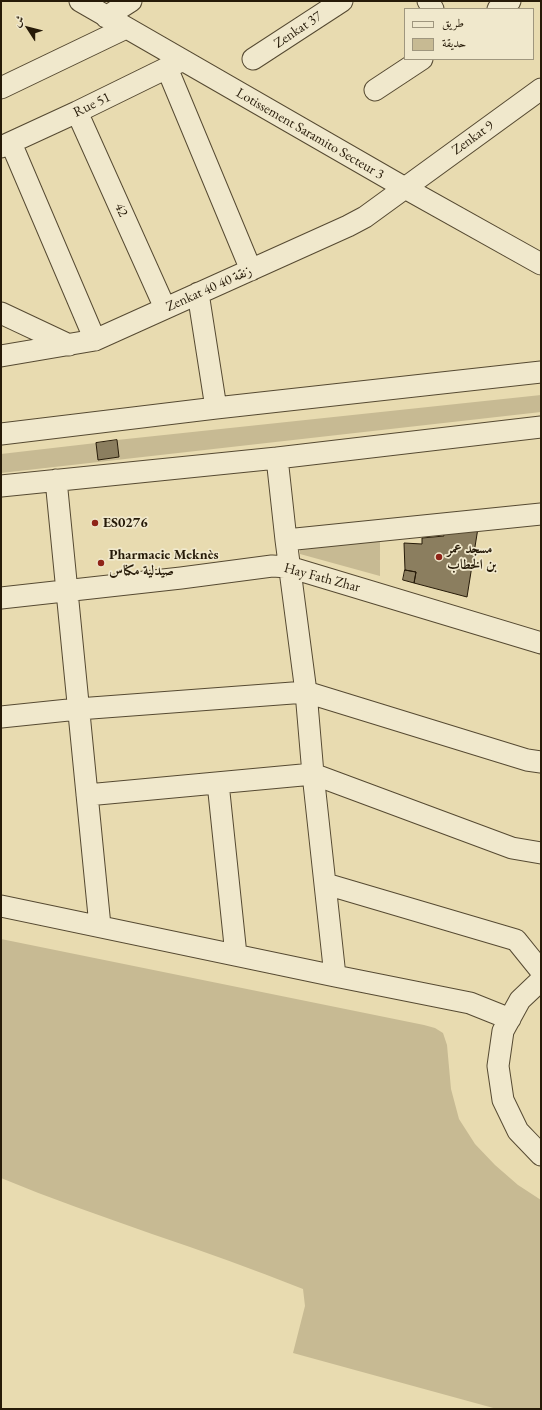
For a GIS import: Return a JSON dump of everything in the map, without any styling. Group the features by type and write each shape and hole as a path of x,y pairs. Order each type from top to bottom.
{"street":[{"name":"Lotissement Saramito Secteur 3","path":"80,1 126,28 174,64 405,188 541,264"},
{"path":"106,17 131,1"},
{"name":"Zenkat 37","path":"254,59 342,1"},
{"path":"500,8 510,1"},
{"path":"1,88 126,28"},
{"path":"375,90 420,60"},
{"path":"174,64 251,270"},
{"name":"Rue 51","path":"6,145 174,64"},
{"name":"Zenkat 9","path":"405,188 541,89"},
{"name":"42","path":"77,112 165,308"},
{"path":"6,145 95,340"},
{"name":"Zenkat 40 زنقة 40","path":"1,356 95,340 348,226 365,217 405,188"},
{"path":"198,293 216,408"},
{"path":"1,313 69,345"},
{"path":"1,434 216,408 541,372"},
{"path":"1,486 277,458 541,427"},
{"path":"277,458 289,567 306,692 313,774 335,976"},
{"path":"56,480 100,926"},
{"path":"286,540 541,514"},
{"name":"Hay Fath Zhar","path":"1,598 181,578 272,566 289,567 541,643"},
{"path":"1,717 78,709 306,692 527,760 541,762"},
{"path":"87,795 313,774 512,848 541,853"},
{"path":"218,783 236,955"},
{"path":"326,884 516,940 541,971"},
{"path":"1,906 335,976 470,1002 510,1019"},
{"path":"541,980 520,1000 510,1019 504,1031 498,1066 503,1100 518,1132 541,1155"}],"green space":[{"path":"541,395 541,412 1,473 1,454 96,443 98,460 119,457 117,440"},
{"path":"380,541 380,576 300,554 300,549"},
{"path":"1,939 424,1025 435,1028 443,1033 447,1045 451,1089 459,1119 475,1144 495,1165 518,1185 541,1200 541,1409 497,1409 293,1353 305,1306 303,1289 266,1274 76,1207 1,1178"}],"building":[{"path":"117,440 119,457 98,460 96,443"},
{"name":"مسجد عمر بن الخطاب","path":"478,528 467,597 414,583 416,572 405,570 404,543 422,544 422,538 444,536 443,533"},
{"path":"405,570 416,572 414,583 403,580"}],"place":[{"name":"ES0276","path":"95,523"},
{"name":"مسجد عمر بن الخطاب","path":"439,557"},
{"name":"Pharmacie Meknès صيدلية مكناس","path":"101,563"}]}
